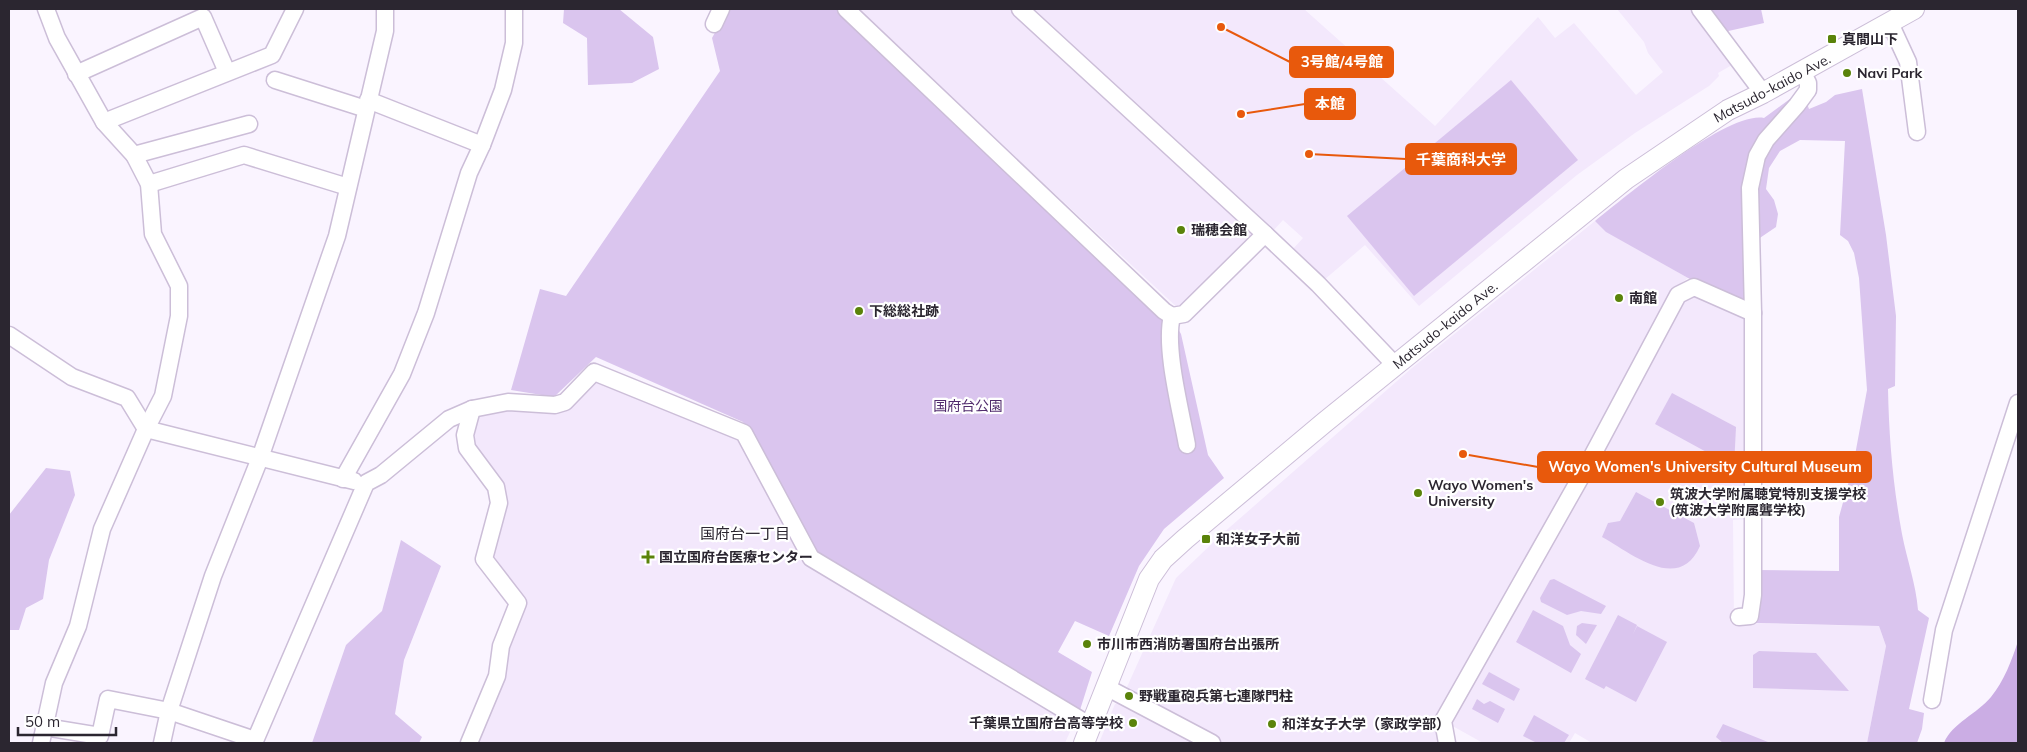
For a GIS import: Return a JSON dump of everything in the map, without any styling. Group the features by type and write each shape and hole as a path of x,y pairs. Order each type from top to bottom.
{"main road":[{"name":"Matsudo-kaido Ave.","path":"1087,734 1149,579 1163,560 1248,486 1626,179 1712,119 1763,94 1914,9"}],"street":[{"path":"41,743 54,682 78,626 102,528 146,429 163,396 179,316 179,286 153,234 149,184 134,156 104,122 57,38 46,9"},
{"path":"104,122 272,54 295,9"},
{"path":"162,743 168,711 213,576 260,458 337,236 385,31 385,9"},
{"path":"343,479 402,374 426,313 468,173 482,145 502,90 514,43 514,9"},
{"path":"714,24 721,9"},
{"path":"846,9 1164,311 1172,316 1184,314 1265,234"},
{"path":"1020,9 1318,284 1396,366"},
{"path":"1700,9 1763,94"},
{"path":"76,74 204,17 227,72"},
{"path":"1890,23 1908,62 1917,132"},
{"path":"1739,617 1750,616 1753,594 1753,313 1750,188 1757,156 1766,140 1797,106 1808,90 1808,83 1802,71"},
{"path":"275,80 367,105 482,145"},
{"path":"134,156 248,124"},
{"path":"149,184 244,155 348,187"},
{"path":"1447,743 1443,721 1582,475 1678,295 1694,287 1753,313"},
{"path":"1172,316 1170,326 1174,369 1187,444"},
{"path":"9,335 72,377 127,398 146,429 343,479 366,483 381,475 449,419 472,409 508,402 555,405 565,402 594,372 744,434 811,558 1087,734"},
{"path":"1932,700 1944,630 2018,404"},
{"path":"469,743 497,676 501,646 518,603 484,559 499,503 496,487 467,448 465,435 472,409"},
{"path":"45,727 100,736 108,699 168,711 254,742 366,483"},
{"path":"1106,687 1212,743"}],"shaded area":[{"path":"856,9 1304,9 1435,126 1538,17 1555,38 1574,23 1636,95 1663,72 1648,53 1644,42 1617,9 1693,9 1732,62 1732,65 1718,73 1719,76 1709,86 1635,133 1577,175 1419,306 1365,245 1324,280 1292,250 1303,238 1283,220 1272,232 1253,231 1250,240 1181,311"},
{"name":"Wayo Women's University","path":"1595,221 1607,232 1688,278 1674,288 1632,371 1438,719 1443,743 1221,743 1137,698 1127,687 1176,578 1222,534 1412,368"},
{"name":"筑波大学附属聴覚特別支援学校 (筑波大学附属聾学校)","path":"1696,294 1748,319 1749,519 1733,520 1734,623 1879,626 1886,646 1867,743 1592,743 1575,733 1569,743 1483,743 1449,724 1681,298"},
{"name":"国立国府台医療センター","path":"599,374 743,438 1073,725 1065,743 474,743 506,641 523,599 495,565 492,550 505,495 475,448 472,438 475,419 507,406 552,410 574,405"},
{"path":"2018,641 2018,743 1944,743 1959,724 1985,703 1996,691 2007,670"},
{"name":"千葉県立国府台高等学校","path":"1120,702 1197,743 1099,743 1115,704"}],"green space":[{"path":"564,9 619,9 653,37 659,69 632,83 588,85 587,38 563,23"},
{"name":"国府台公園","path":"728,9 840,9 1171,317 1181,334 1208,455 1224,478 1164,529 1139,566 1109,636 1075,621 1058,652 1092,672 1080,710 817,553 743,422 596,357 554,397 511,390 540,289 566,296 720,71 712,38"},
{"path":"1707,9 1761,9 1764,23 1724,32"},
{"path":"1511,80 1578,160 1414,296 1347,216"},
{"path":"1862,89 1886,235 1896,316 1895,386 1888,389 1890,444 1894,480 1902,534 1918,610 1929,618 1909,709 1924,713 1922,729 1917,743 1867,743 1886,646 1879,626 1754,623 1757,570 1839,571 1839,517 1853,466 1867,390 1859,278 1854,253 1848,241 1840,235 1845,141 1800,140 1780,151 1769,168 1766,189 1774,200 1778,214 1776,227 1745,248 1746,300 1738,302 1688,278 1606,232 1595,221 1653,176 1703,141 1747,119 1764,118 1802,90 1809,109 1826,102 1835,95"},
{"path":"1672,393 1736,427 1734,467 1655,424"},
{"path":"46,468 70,471 75,495 49,560 43,599 26,608 19,630 9,630 9,515"},
{"path":"1636,492 1694,523 1700,546 1691,560 1680,567 1667,568 1654,565 1640,560 1602,537 1608,523 1620,521"},
{"path":"401,540 441,566 404,660 395,714 422,737 419,743 312,743 346,645 382,611"},
{"path":"1554,579 1606,606 1601,614 1581,611 1567,615 1541,602 1540,598 1550,580"},
{"path":"1533,610 1563,626 1570,645 1581,654 1571,673 1516,642"},
{"path":"1618,615 1637,625 1633,634 1637,626 1667,642 1636,702 1606,686 1604,689 1585,679"},
{"path":"1582,623 1597,625 1586,644 1576,635 1577,626"},
{"path":"1759,651 1816,653 1849,691 1753,688 1753,655"},
{"path":"1489,672 1520,689 1514,701 1482,684"},
{"path":"1477,699 1484,704 1490,701 1505,709 1498,723 1472,709"},
{"path":"1534,715 1569,735 1564,743 1537,743 1523,736"},
{"path":"1723,724 1768,743 1723,743 1716,737"}],"place":[{"name":"3号館/4号館","path":"1221,27"},
{"name":"真間山下","path":"1832,39"},
{"name":"Navi Park","path":"1847,73"},
{"name":"本館","path":"1241,114"},
{"name":"千葉商科大学","path":"1309,154"},
{"name":"瑞穂会館","path":"1181,230"},
{"name":"南館","path":"1619,298"},
{"name":"下総総社跡","path":"859,311"},
{"name":"Wayo Women's University Cultural Museum","path":"1463,454"},
{"name":"Wayo Women's University","path":"1418,493"},
{"name":"筑波大学附属聴覚特別支援学校 (筑波大学附属聾学校)","path":"1660,502"},
{"name":"和洋女子大前","path":"1206,539"},
{"name":"国立国府台医療センター","path":"648,557"},
{"name":"市川市西消防署国府台出張所","path":"1087,644"},
{"name":"野戦重砲兵第七連隊門柱","path":"1129,696"},
{"name":"千葉県立国府台高等学校","path":"1133,723"},
{"name":"和洋女子大学（家政学部）","path":"1272,724"}],"district":[{"name":"国府台一丁目","path":"745,533"}]}
